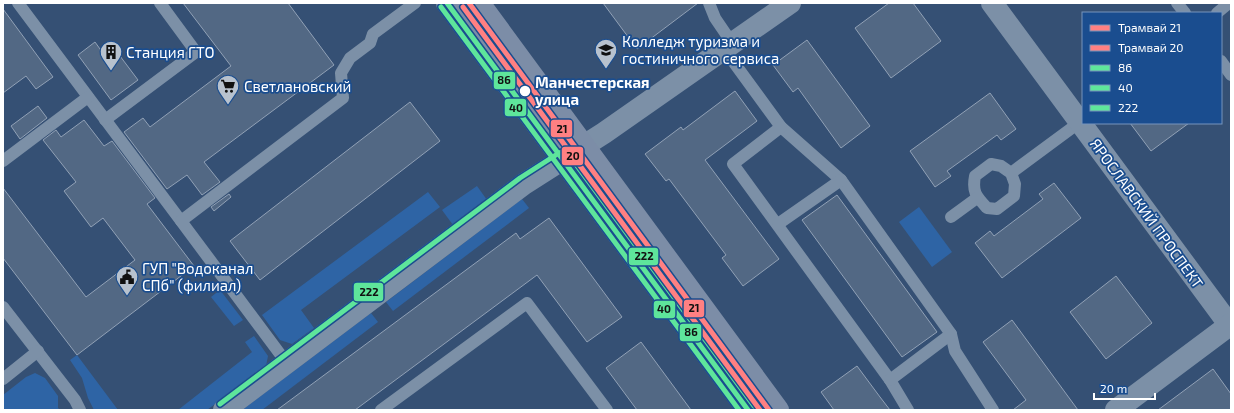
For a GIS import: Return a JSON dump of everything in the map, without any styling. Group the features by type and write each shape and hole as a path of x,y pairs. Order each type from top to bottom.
{"main road":[{"path":"447,3 748,410"},
{"path":"479,3 778,410"}],"street":[{"path":"224,410 524,184 584,146 790,3"},
{"name":"ЯРОСЛАВСКИЙ ПРОСПЕКТ","path":"992,3 1230,325"},
{"path":"1116,410 1230,325"}],"lane":[{"path":"18,3 286,362"},
{"path":"105,120 196,52 160,3"},
{"path":"181,221 343,98 341,73 350,58 370,43 373,34 415,3"},
{"path":"709,3 714,18 728,46 781,127 841,180 950,334 955,351 988,408"},
{"path":"1177,3 1184,12"},
{"path":"1218,12 1229,3"},
{"path":"1222,62 1231,75"},
{"path":"3,161 88,97"},
{"path":"1011,173 1080,122"},
{"path":"781,127 733,164 890,380 908,410"},
{"path":"991,164 1001,166 1011,173 1015,184 1014,196 997,209 987,208 978,198 973,185 975,176 991,164"},
{"path":"778,224 841,180"},
{"path":"951,217 978,198"},
{"path":"381,410 527,303 607,410"},
{"path":"3,307 75,400 80,410"},
{"path":"890,380 950,334"},
{"path":"3,379 38,351"}],"shaded area":[{"path":"477,186 487,200 453,225 442,210"},
{"path":"428,192 440,207 301,310 314,328 292,344 280,340 262,315"},
{"path":"522,199 529,208 393,311 386,302"},
{"path":"919,207 952,252 932,267 899,222"},
{"path":"220,290 243,320 234,326 211,297"},
{"path":"371,313 378,322 262,410 242,410"},
{"path":"254,336 268,356 266,366 207,410 178,410 252,352 245,342"},
{"path":"77,355 118,410 94,410 88,398 82,378 70,360"},
{"path":"35,373 45,378 58,396 58,408 60,410 3,410 3,395 26,377"}],"building":[{"name":"Светлановский","path":"183,3 288,3 334,65 204,162 220,182 202,195 187,175 167,189 124,132 143,118 150,127 231,66"},
{"path":"603,3 698,3 637,49"},
{"path":"889,3 913,3 941,41 891,78 855,28"},
{"path":"3,9 53,77 36,89 26,76 3,93"},
{"path":"807,40 870,126 841,148 798,88 793,92 773,65"},
{"name":"Станция ГТО","path":"95,42 110,63 120,56 138,80 111,100 78,55"},
{"path":"735,91 757,121 705,160 779,259 743,286 722,258 726,255 669,179 666,181 645,154 681,127 683,130"},
{"path":"990,93 1016,129 1001,140 997,135 947,171 951,176 935,187 910,151"},
{"path":"410,102 440,141 260,280 230,241"},
{"path":"38,106 47,118 20,139 11,126"},
{"path":"84,120 104,146 112,141 155,198 147,204 194,266 77,355 3,258 3,188 86,297 135,260 103,218 91,227 64,191 76,182 43,140 56,130 61,137"},
{"path":"1131,124 1188,124 1151,151"},
{"path":"1054,183 1081,218 1002,278 975,243 990,231 994,236 1043,199 1039,194"},
{"path":"229,194 231,197 214,211 211,207"},
{"path":"837,195 937,332 902,357 802,220"},
{"path":"549,218 622,317 587,342 537,275 355,410 277,410 516,233 520,239"},
{"path":"1116,276 1152,323 1106,359 1070,312"},
{"path":"1012,320 1078,410 1013,410 1026,400 983,342"},
{"path":"641,342 691,410 637,410 606,368"},
{"path":"857,366 890,410 834,410 821,392"},
{"path":"1213,369 1231,394 1231,410 1158,410"}],"tram line":[{"name":"21","path":"469,3 769,410"},
{"name":"20","path":"463,7 760,410"}],"transit line":[{"name":"86","path":"447,3 748,410"},
{"name":"40","path":"441,7 739,410"},
{"name":"222","path":"220,404 520,178 559,153 563,152 569,155 754,406"}],"place":[{"name":"Колледж туризма и гостиничного сервиса","path":"606,70"},
{"name":"Станция ГТО","path":"111,72"},
{"name":"Манчестерская улица","path":"525,91"},
{"name":"Светлановский","path":"228,106"},
{"name":"ГУП \"Водоканал СПб\" (филиал)","path":"127,296"}]}
